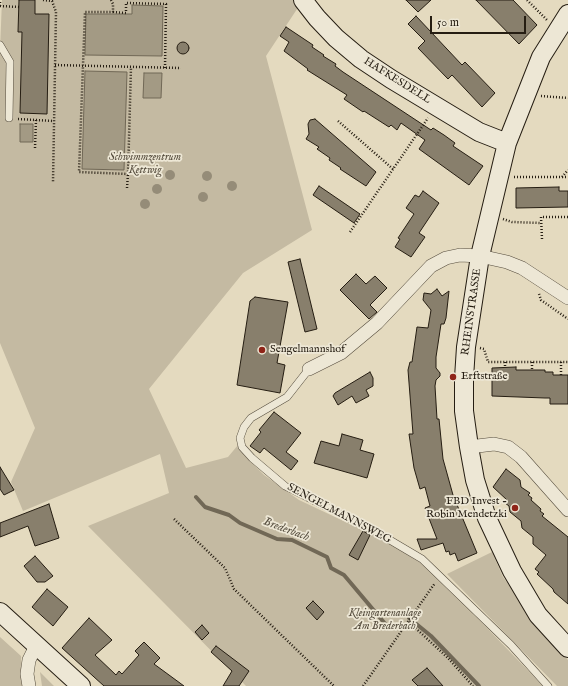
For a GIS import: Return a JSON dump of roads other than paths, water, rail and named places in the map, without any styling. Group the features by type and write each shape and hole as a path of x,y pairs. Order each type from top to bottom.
{"street":[{"name":"HAFKESDELL","path":"303,0 317,18 336,38 361,59 479,132 507,143"},
{"name":"RHEINSTRASSE","path":"568,14 541,57 507,143 498,176 480,256 466,347 464,411 475,480 486,518 512,571 538,615 568,648"},
{"name":"SENGELMANNSWEG","path":"309,369 341,353 377,323 432,266 446,258 460,255 480,256 507,262 522,268 568,298"},
{"path":"469,447 494,444 508,447 521,457 568,510"},
{"path":"0,612 81,686"},
{"path":"29,686 27,674 29,660 36,646"}],"lane":[{"path":"0,45 10,62 11,70 9,118"},
{"name":"SENGELMANNSWEG","path":"309,369 287,397 251,418 244,427 240,438 242,447 252,458 285,486 378,533 422,559 511,645 548,686"}],"waterway":[{"name":"Brederbach","path":"196,497 205,507 229,515 240,523 277,539 292,540 327,557 331,568 344,575 387,626 392,626"},
{"name":"Brederbach","path":"409,618 431,636 479,686"}],"place":[{"name":"Sengelmannshof","path":"262,350"},
{"name":"Erftstraße","path":"453,377"},
{"name":"FBD Invest - Robin Mendetzki","path":"515,508"}],"park label":[{"name":"Schwimmzentrum Kettwig","path":"145,164"},
{"name":"Kleingartenanlage Am Brederbach","path":"385,620"}]}
